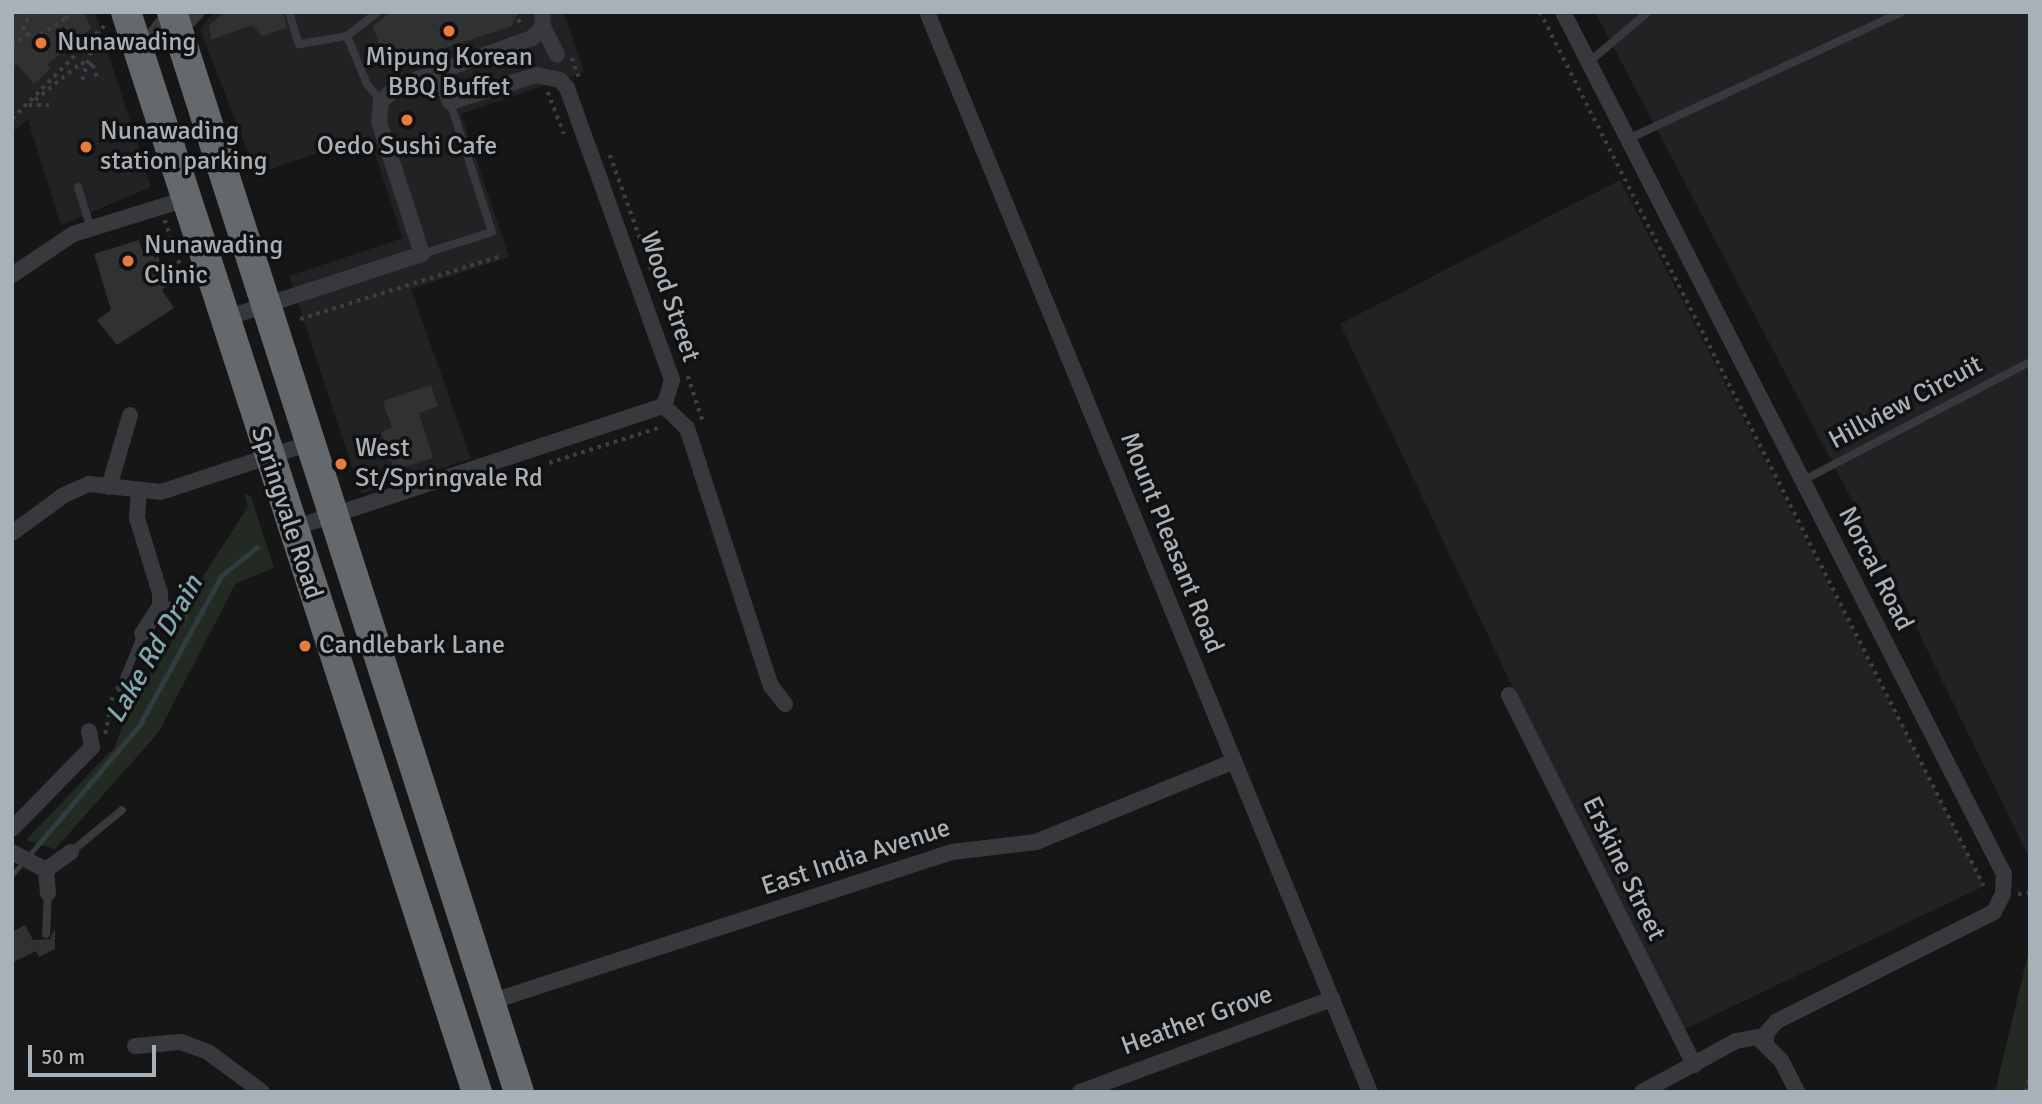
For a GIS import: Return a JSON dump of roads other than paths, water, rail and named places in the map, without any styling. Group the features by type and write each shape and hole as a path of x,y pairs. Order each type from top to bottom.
{"highway":[{"name":"Springvale Road","path":"180,17 268,304 519,1092"},
{"name":"Springvale Road","path":"114,20 138,54 173,203 223,319 477,1092"}],"street":[{"name":"Mount Pleasant Road","path":"927,12 1370,1092"},
{"name":"Norcal Road","path":"1563,12 2004,874 2003,894 1994,912 1777,1021 1767,1032 1766,1042"},
{"path":"138,54 180,17"},
{"path":"223,319 422,254 379,122 381,101 398,86 438,69 532,38 542,20"},
{"path":"542,20 557,55"},
{"path":"438,69 450,102"},
{"name":"Wood Street","path":"450,102 536,75 560,80 567,89 672,380 664,407"},
{"path":"12,275 59,241 173,203"},
{"path":"291,529 664,407 687,428 771,686 785,704"},
{"path":"108,487 130,415"},
{"path":"12,533 75,488 89,484 139,493 161,492 313,442"},
{"path":"139,493 137,518 160,606 142,634"},
{"path":"160,606 180,615"},
{"name":"Erskine Street","path":"1509,695 1694,1065"},
{"path":"12,829 95,741"},
{"name":"East India Avenue","path":"490,1003 952,852 1036,842 1234,761"},
{"path":"48,893 28,861 71,852"},
{"name":"Heather Grove","path":"1080,1092 1332,999"},
{"path":"1642,1092 1736,1041 1756,1037 1766,1042 1797,1092"},
{"path":"135,1046 181,1042 208,1052 262,1092"}],"lane":[{"path":"289,12 299,44 348,36 378,12"},
{"path":"1588,62 1648,12"},
{"path":"1628,139 1901,12"},
{"path":"348,36 367,84 381,101"},
{"path":"422,254 492,232 450,102"},
{"path":"78,187 91,229"},
{"name":"Hillview Circuit","path":"1802,481 2030,362"},
{"path":"120,688 142,634"},
{"path":"71,852 122,810"},
{"path":"46,933 48,893"}],"waterway":[{"name":"Lake Rd Drain","path":"12,875 139,726 221,576 257,547"}],"place":[{"name":"Mipung Korean BBQ Buffet","path":"449,31"},
{"name":"Nunawading","path":"41,43"},
{"name":"Oedo Sushi Cafe","path":"407,120"},
{"name":"Nunawading station parking","path":"86,147"},
{"name":"Nunawading Clinic","path":"128,261"},
{"name":"West St/Springvale Rd","path":"341,464"},
{"name":"Candlebark Lane","path":"305,646"}]}
